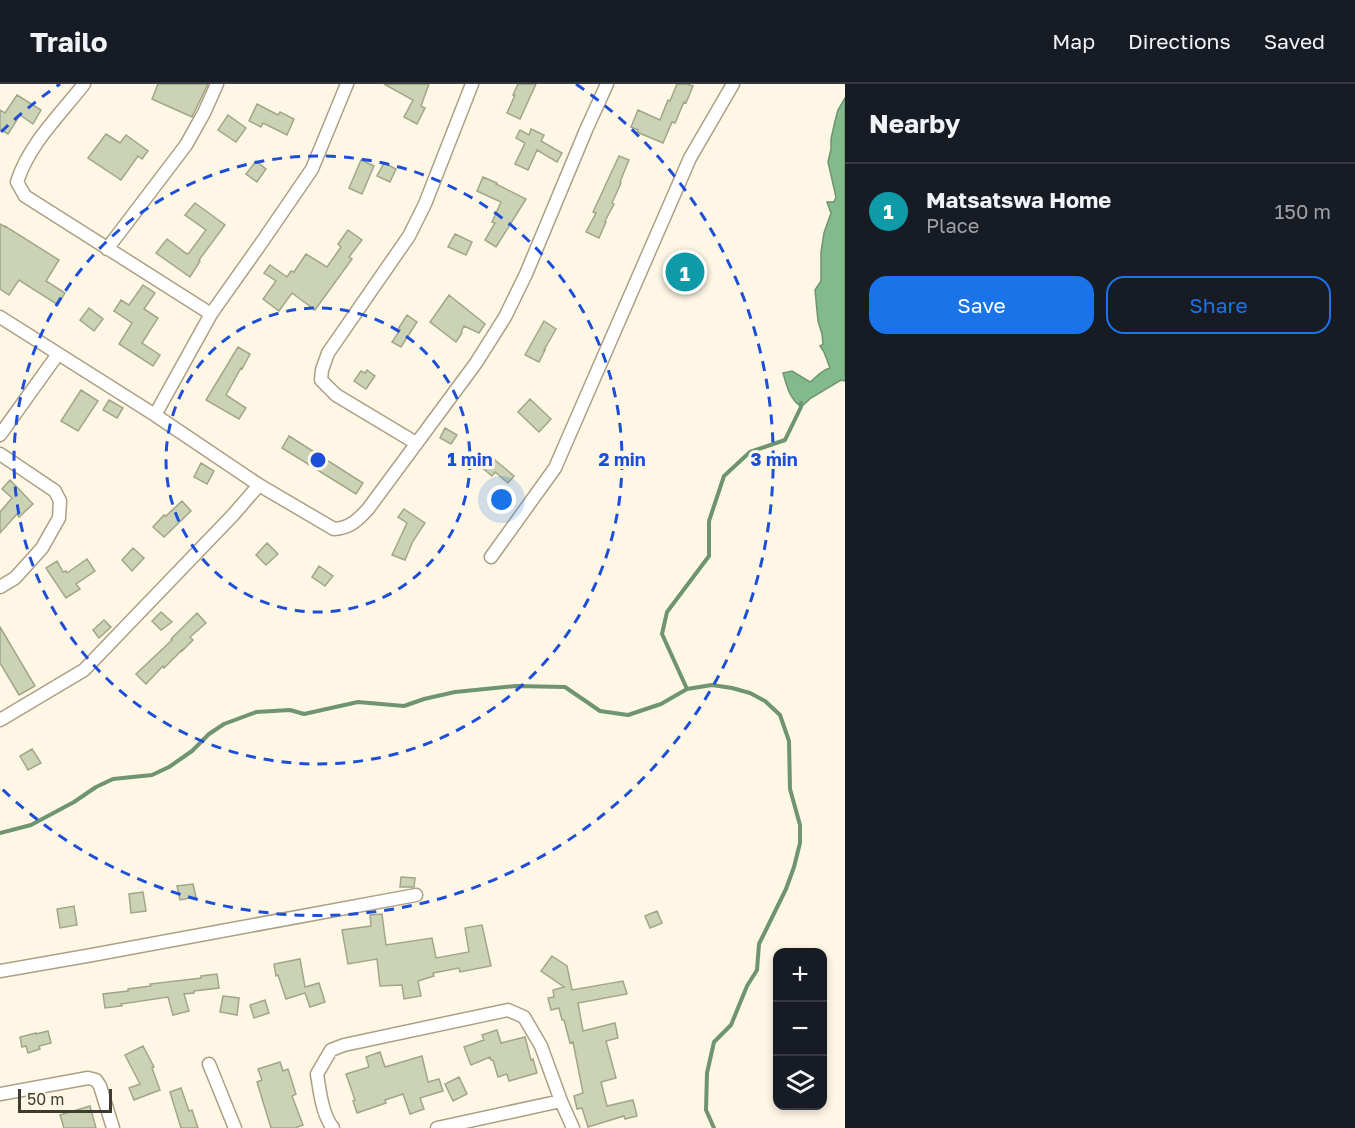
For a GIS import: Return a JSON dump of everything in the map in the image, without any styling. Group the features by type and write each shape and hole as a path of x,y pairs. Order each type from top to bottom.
{"street":[{"path":"84,84 30,151 16,182 25,196 210,314"},
{"path":"107,249 186,145 217,84"},
{"path":"156,415 210,314 312,169 347,84"},
{"path":"416,443 336,394 321,380 322,370 327,353 409,236 472,84"},
{"path":"0,318 156,415 259,485 334,528 344,528 359,518 368,508 476,363 505,317 526,274 607,84"},
{"path":"491,557 555,468 690,158 733,84"},
{"path":"0,435 57,354"},
{"path":"0,454 56,491 60,501 59,518 42,548 15,579 0,587"},
{"path":"0,720 84,670 259,485"},
{"path":"0,971 416,895"},
{"path":"333,1128 329,1123 321,1098 317,1074 331,1050 344,1045 508,1010 524,1017 541,1046 573,1128"},
{"path":"209,1064 235,1128"},
{"path":"0,1094 88,1078 96,1080 113,1128"},
{"path":"437,1128 561,1101"}],"shaded area":[{"path":"845,98 845,381 841,380 811,398 801,407 791,396 783,373 792,371 810,382 821,372 830,368 820,346 823,344 815,290 821,281 821,252 824,233 831,213 827,202 834,202 836,197 828,162 831,139 838,110"}],"building":[{"path":"158,84 208,84 192,117 152,99"},
{"path":"384,84 429,84 421,106 425,108 417,124 404,117 413,100"},
{"path":"518,84 536,84 520,119 507,113"},
{"path":"677,84 693,86 675,123 672,122 663,143 631,127 638,110 660,120"},
{"path":"17,95 41,110 33,124 20,115 8,134 0,129 0,110 5,113"},
{"path":"257,104 278,115 280,112 294,119 287,135 263,123 261,127 249,121"},
{"path":"228,115 246,128 236,142 218,130"},
{"path":"531,129 544,135 541,141 562,153 557,162 537,150 528,170 515,164 525,143 516,138 520,130 529,135"},
{"path":"106,134 120,143 126,135 148,151 142,159 138,156 121,180 88,158"},
{"path":"619,156 629,160 599,238 586,232"},
{"path":"361,160 374,166 362,194 349,188"},
{"path":"256,161 266,169 257,182 246,174"},
{"path":"384,163 396,169 390,182 377,176"},
{"path":"483,177 526,199 496,247 485,240 495,223 492,222 501,202 477,191"},
{"path":"195,203 225,225 199,260 190,277 156,253 167,239 187,254 189,253 206,230 185,215"},
{"path":"0,224 59,260 46,281 65,293 58,305 19,280 9,295 0,289"},
{"path":"348,230 362,240 349,257 352,259 315,310 292,293 279,311 263,299 276,281 264,273 270,265 287,277 291,271 294,272 306,254 327,267 341,247 338,244"},
{"path":"455,234 472,242 466,255 448,247"},
{"path":"143,285 155,293 144,309 158,318 142,343 160,355 153,366 119,344 132,323 114,311 121,300 129,305"},
{"path":"449,295 485,324 479,333 464,326 456,342 430,322"},
{"path":"89,308 103,319 94,331 80,320"},
{"path":"407,315 417,322 401,347 392,342"},
{"path":"544,321 556,329 539,362 525,355"},
{"path":"238,347 250,354 226,395 246,408 239,419 206,400"},
{"path":"367,370 375,376 366,389 354,381 361,371 365,373"},
{"path":"81,390 98,401 78,431 61,421"},
{"path":"530,399 551,419 539,432 518,412"},
{"path":"109,400 123,408 117,418 103,410"},
{"path":"445,428 457,435 451,444 440,438"},
{"path":"289,436 363,483 356,494 282,448"},
{"path":"489,455 514,476 508,483 495,472 492,476 480,466"},
{"path":"201,463 214,471 207,484 194,477"},
{"path":"10,480 33,504 19,517 17,514 0,533 0,512 12,498 2,489"},
{"path":"182,501 191,511 164,537 153,527"},
{"path":"404,509 425,523 413,541 405,560 392,555 407,523 398,517"},
{"path":"267,543 278,554 266,565 256,555"},
{"path":"133,548 144,558 132,571 122,560"},
{"path":"87,559 95,571 76,584 80,589 66,598 46,568 57,561 63,572 67,573"},
{"path":"319,566 333,576 325,586 312,577"},
{"path":"161,612 172,622 161,630 152,621"},
{"path":"197,613 206,623 190,637 193,640 146,684 136,674"},
{"path":"104,620 111,627 99,638 93,630"},
{"path":"0,627 35,686 19,695 0,663"},
{"path":"32,749 41,763 28,770 20,756"},
{"path":"401,877 415,878 414,887 400,887"},
{"path":"193,884 196,897 180,900 177,886"},
{"path":"143,892 146,911 131,913 129,894"},
{"path":"74,906 77,925 60,928 57,909"},
{"path":"657,911 662,923 650,928 645,916"},
{"path":"382,914 386,945 432,938 436,958 469,952 465,928 482,925 491,966 460,972 459,968 433,973 434,976 418,981 421,996 404,999 402,985 380,986 377,959 348,964 342,930 371,926 370,915"},
{"path":"552,956 567,966 572,990 623,981 627,994 578,1003 583,1031 615,1023 618,1038 606,1041 616,1078 601,1082 607,1106 633,1100 637,1116 625,1119 624,1116 588,1127 582,1108 577,1109 574,1096 583,1093 573,1042 570,1043 559,1008 551,1010 548,998 554,997 553,990 564,987 541,971"},
{"path":"300,959 305,987 319,983 325,1002 310,1007 305,993 286,999 278,975 276,976 274,964"},
{"path":"217,974 219,988 184,994 189,1011 173,1015 168,997 105,1008 103,994"},
{"path":"223,996 239,998 237,1015 220,1012"},
{"path":"265,1000 269,1013 254,1018 250,1005"},
{"path":"497,1030 501,1043 525,1037 537,1073 509,1081 507,1074 498,1077 490,1057 471,1065 464,1047 484,1040 482,1035"},
{"path":"48,1031 51,1043 39,1046 40,1049 28,1053 26,1046 22,1047 20,1037"},
{"path":"143,1046 154,1067 152,1068 160,1090 134,1100 129,1088 140,1084 125,1055"},
{"path":"380,1052 385,1067 422,1056 428,1082 439,1079 443,1091 420,1098 424,1109 410,1114 403,1094 385,1100 386,1103 357,1113 346,1074 369,1067 366,1057"},
{"path":"280,1062 283,1071 288,1069 296,1094 292,1096 303,1125 295,1128 271,1128 257,1082 262,1080 258,1069"},
{"path":"459,1077 467,1094 453,1101 445,1084"},
{"path":"181,1088 198,1128 181,1128 170,1092"},
{"path":"90,1106 96,1128 64,1128 60,1115"}],"waterway":[{"path":"687,689 662,634 667,612 709,556 709,521 724,476 750,452 785,440 801,403"},
{"path":"0,833 31,825 113,779 152,775 169,767 224,724 256,712 290,710 304,714 358,702 404,706 455,692 516,686 565,687 600,711 628,715 661,704 687,689 712,685 750,693 765,701 780,715 789,741 790,789 800,825 800,843 786,889 759,944 757,970 747,986 731,1025 714,1042 707,1073 706,1110 714,1128"}],"place":[{"name":"Matsatswa Home","path":"685,272"}]}
